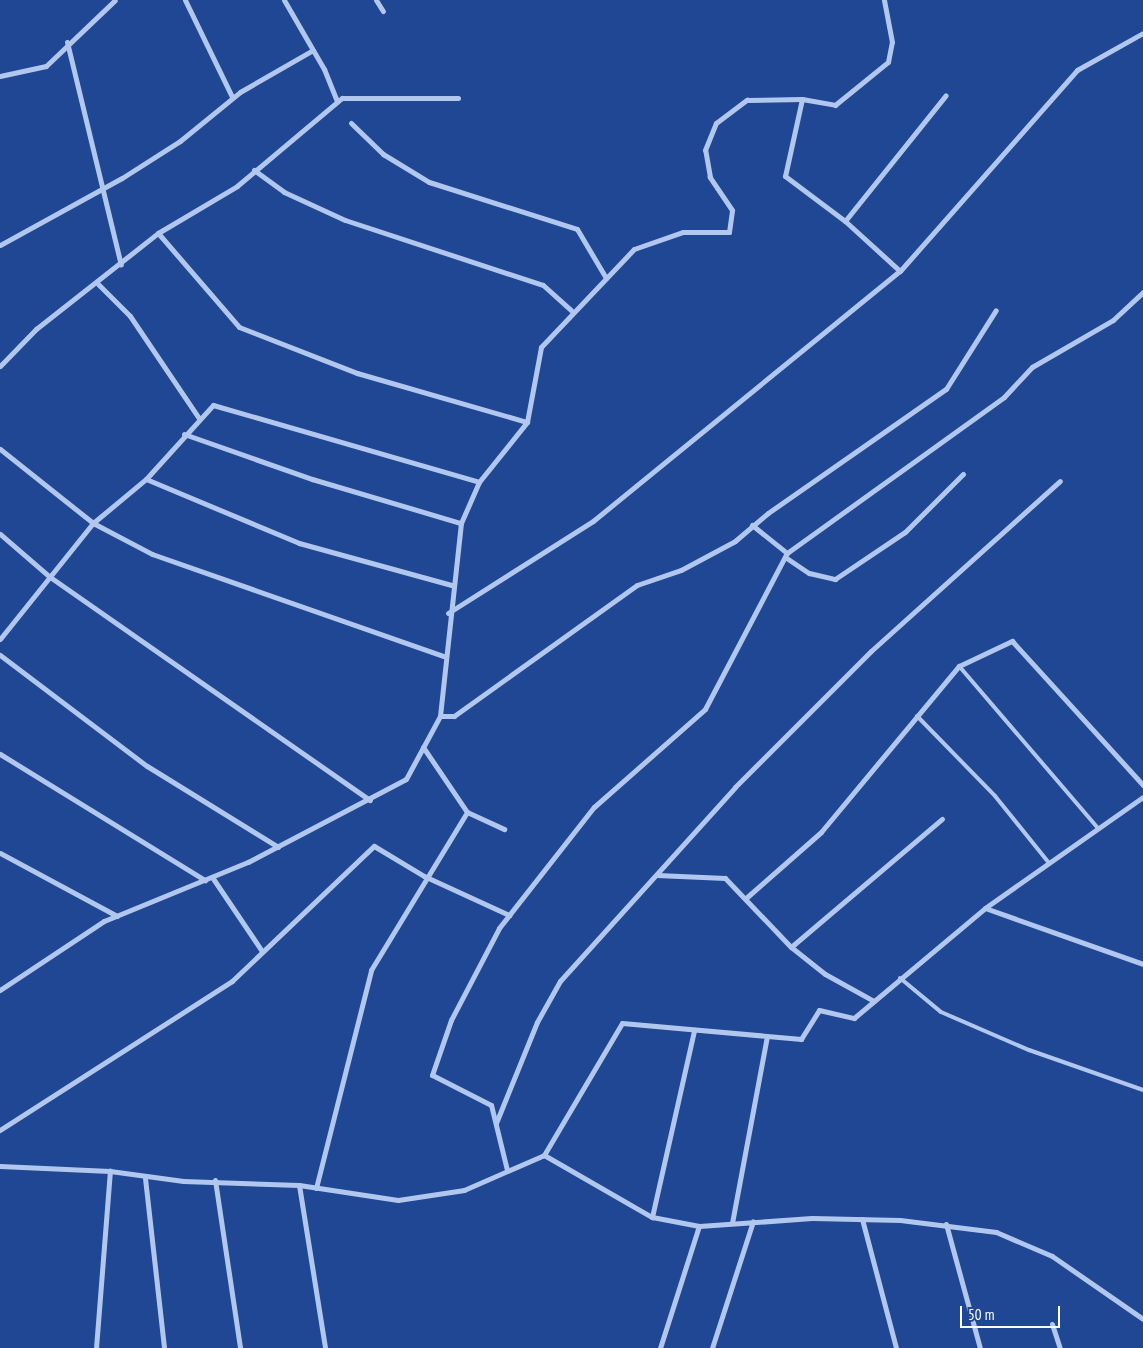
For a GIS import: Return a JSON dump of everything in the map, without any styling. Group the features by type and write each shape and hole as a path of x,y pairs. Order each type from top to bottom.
{"street":[{"path":"0,76 46,66 66,42 115,0"},
{"path":"185,0 232,97"},
{"path":"284,0 313,50 337,102"},
{"path":"376,0 383,11"},
{"path":"0,990 117,916 212,877 278,847 370,800 406,779 440,716 448,613 461,523 479,482 526,422 540,347 571,310 634,249 683,232 729,232 732,210 710,177 705,150 716,123 748,100 802,99 835,105 888,62 892,42 884,0"},
{"path":"448,613 593,521 900,271 1077,70 1143,33"},
{"path":"66,42 121,265"},
{"path":"0,245 180,142 232,97 313,50"},
{"path":"845,221 946,95"},
{"path":"0,366 36,329 98,284 158,233 237,186 342,98 458,98"},
{"path":"802,99 784,176 845,221 900,271"},
{"path":"350,123 383,154 429,182 577,229 606,278"},
{"path":"254,170 284,192 345,220 543,285 571,310"},
{"path":"158,233 239,327 357,373 526,422"},
{"path":"98,284 130,316 198,418"},
{"path":"507,1170 492,1105 482,1098 432,1075 451,1020 509,915 594,807 705,709 786,555 1004,396 1032,367 1113,320 1143,292"},
{"path":"440,716 454,716 637,585 708,556 946,389 996,310"},
{"path":"0,639 93,523 146,479 198,418 213,405 479,482"},
{"path":"184,434 312,479 461,523"},
{"path":"0,449 93,523 152,554 444,656"},
{"path":"752,526 809,573 835,579 905,532 963,474"},
{"path":"146,479 299,543 452,585"},
{"path":"495,1124 538,1022 560,981 735,786 870,651 1060,481"},
{"path":"0,534 50,578 370,800"},
{"path":"746,898 821,832 959,666 1012,641 1143,785"},
{"path":"0,655 148,766 278,847"},
{"path":"423,747 468,812 504,829"},
{"path":"0,754 205,880"},
{"path":"0,1166 110,1171 145,1178 299,1185 398,1200 424,1198 464,1190 544,1155 622,1023 801,1039 819,1010 854,1018 985,908 1143,797"},
{"path":"316,1188 371,970 424,876 468,812"},
{"path":"791,947 942,818"},
{"path":"0,1130 232,981 374,846 424,876 509,915"},
{"path":"0,853 117,916"},
{"path":"657,875 724,878 746,898 791,947 825,974 874,1001"},
{"path":"212,877 262,951"},
{"path":"985,908 1143,964"},
{"path":"652,1217 694,1030"},
{"path":"732,1223 767,1036"},
{"path":"544,1155 652,1217 699,1226 753,1221 862,1219 946,1224 996,1232 1052,1256 1143,1319"},
{"path":"96,1348 110,1171"},
{"path":"145,1178 164,1348"},
{"path":"215,1180 240,1348"},
{"path":"299,1185 325,1348"},
{"path":"862,1219 896,1348"},
{"path":"712,1348 753,1221"},
{"path":"946,1224 980,1348"},
{"path":"660,1348 699,1226"},
{"path":"1052,1324 1060,1348"}],"lane":[{"path":"959,666 1098,828"},
{"path":"917,716 995,796 1049,863"},
{"path":"900,978 940,1012 1143,1090"}]}
